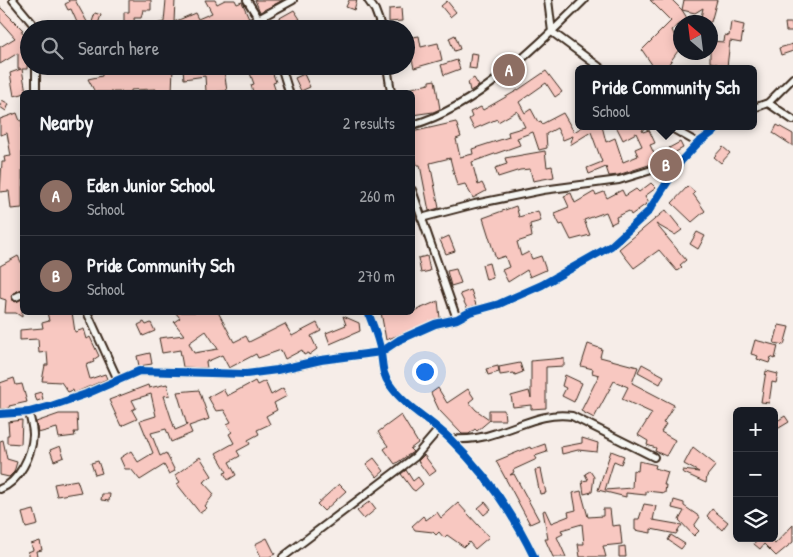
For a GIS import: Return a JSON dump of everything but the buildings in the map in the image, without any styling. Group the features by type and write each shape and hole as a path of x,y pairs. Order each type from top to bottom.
{"street":[{"path":"13,0 29,20"},
{"path":"247,0 259,19 293,0"},
{"path":"368,0 379,20"},
{"path":"548,0 552,32 597,65"},
{"path":"415,124 450,111 479,92 552,32 584,0"},
{"path":"36,75 36,90"},
{"path":"284,75 288,90"},
{"path":"388,75 391,90"},
{"path":"757,107 768,103 793,78"},
{"path":"768,103 793,120"},
{"path":"675,130 698,143"},
{"path":"0,414 29,412 86,394 139,371 246,374 278,370 321,360 381,352 399,340 435,324 458,319 542,285 611,246 648,212 681,161 698,143 716,130"},
{"path":"421,218 475,204 543,190 619,180 681,161"},
{"path":"415,199 458,319"},
{"path":"88,315 118,380"},
{"path":"369,315 381,352 383,373 390,385 399,397 450,439 487,479 522,531 534,557"},
{"path":"0,489 12,483 30,450 33,434 29,412"},
{"path":"450,439 464,440 496,434 530,420 561,414 572,416 654,457"},
{"path":"283,557 415,457 439,429"}],"cycle path":[{"path":"0,414 29,412 51,406 86,394 139,371 246,374 277,370 321,360 381,352 399,340 435,324 457,319 470,312 499,304 542,285 611,246 648,212 681,161 698,143 716,130"},
{"path":"369,315 379,343 387,381 403,400 443,432 475,466 507,509 534,557"}],"place":[{"name":"Eden Junior School","path":"509,70"},
{"name":"Pride Community Sch","path":"666,165"}]}
